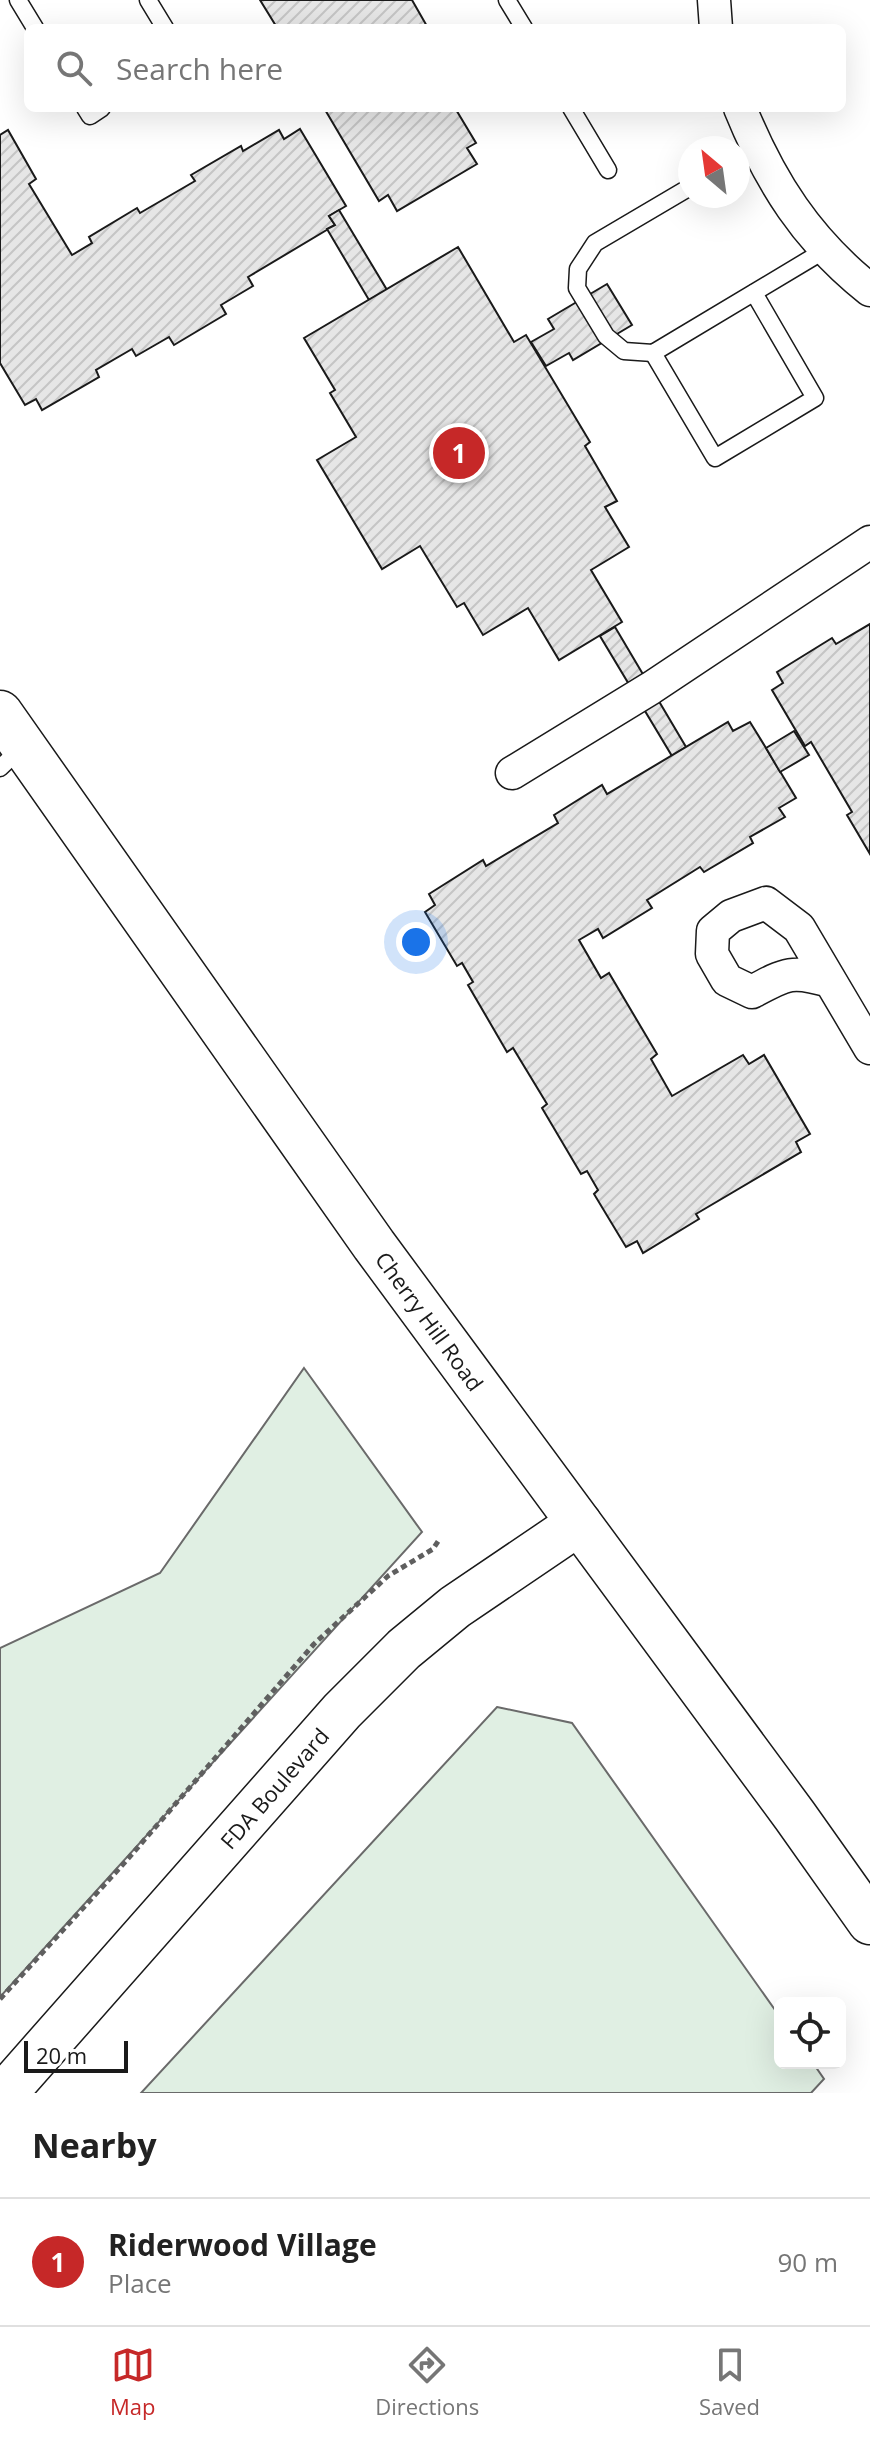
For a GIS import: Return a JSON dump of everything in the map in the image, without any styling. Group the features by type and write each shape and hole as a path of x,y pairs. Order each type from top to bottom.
{"main road":[{"name":"Cherry Hill Road","path":"8,742 870,1922"},
{"name":"FDA Boulevard","path":"5,2093 342,1711 404,1649 455,1607 579,1523"}],"street":[{"path":"714,0 716,24"},
{"path":"741,112 744,136"},
{"path":"750,158 837,264 870,290"},
{"path":"512,773 651,688 870,542"},
{"path":"830,981 870,1048"}],"lane":[{"path":"18,0 33,24"},
{"path":"148,0 163,24"},
{"path":"507,0 522,24"},
{"path":"573,112 608,170"},
{"path":"678,194 595,243 578,269 577,288 606,336 624,351 653,353 825,250"},
{"path":"653,353 715,458 815,398 754,293"}],"path":[{"path":"0,1999 126,1861 314,1644 388,1576 433,1549 439,1540"}],"green space":[{"path":"304,1368 422,1532 0,1997 0,1648 160,1573"},
{"path":"497,1707 572,1723 774,2009 774,2069 817,2069 824,2079 811,2093 141,2093"}],"building":[{"path":"260,0 412,0 426,24 275,24"},
{"path":"326,112 457,112 476,143 467,148 477,164 397,211 388,195 379,201"},
{"path":"300,129 346,206 329,216 335,225 248,277 253,286 221,305 226,314 174,345 169,337 136,356 132,349 96,370 99,377 42,410 36,399 25,405 0,363 0,135 8,130 36,179 29,184 72,255 92,243 89,237 137,208 140,213 195,181 191,175 241,146 243,151 279,130 284,139"},
{"path":"339,210 387,290 369,300 327,229 335,225 329,216"},
{"path":"458,247 514,342 526,335 590,442 585,446 617,501 605,507 629,547 591,570 622,622 559,660 528,608 483,635 464,603 457,607 420,546 382,569 317,460 356,437 330,393 335,390 304,338"},
{"path":"607,284 632,325 573,360 569,353 546,366 531,342 554,329 548,319"},
{"path":"870,624 870,854 847,815 852,812 811,742 805,746 772,690 783,683 777,672 832,638 836,644"},
{"path":"615,627 686,747 672,756 600,636"},
{"path":"728,722 733,731 750,722 796,798 779,808 785,817 750,837 753,843 704,872 700,867 647,900 652,908 603,938 598,929 579,940 601,978 609,973 657,1054 651,1059 672,1096 743,1055 749,1064 764,1055 810,1134 796,1142 801,1152 696,1214 699,1219 643,1253 637,1241 626,1247 594,1194 598,1190 587,1171 581,1174 542,1108 547,1104 513,1048 507,1052 468,985 473,982 462,963 457,966 425,912 435,905 429,894 483,860 486,866 558,823 554,815 602,785 607,794"},
{"path":"794,731 809,755 780,772 766,748"}],"place":[{"name":"Riderwood Village","path":"459,453"}]}
